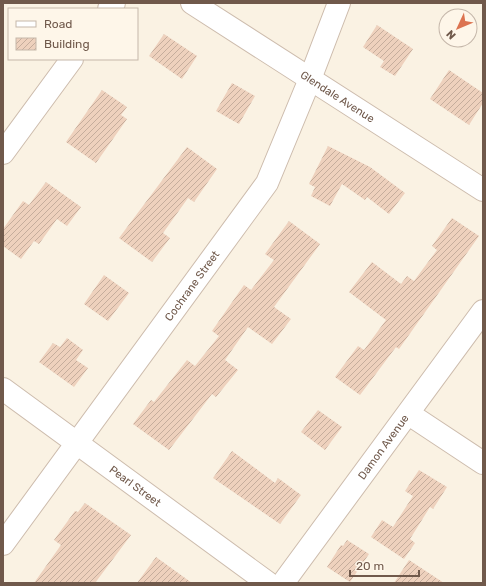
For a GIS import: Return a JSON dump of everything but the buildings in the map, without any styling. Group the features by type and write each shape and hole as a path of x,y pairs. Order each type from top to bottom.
{"street":[{"name":"Glendale Avenue","path":"192,3 483,190"},
{"name":"Cochrane Street","path":"3,544 267,183 310,79 339,3"},
{"path":"3,153 71,60"},
{"name":"Damon Avenue","path":"283,583 409,414 483,311"},
{"name":"Pearl Street","path":"3,389 268,583"},
{"path":"409,414 483,463"}]}
